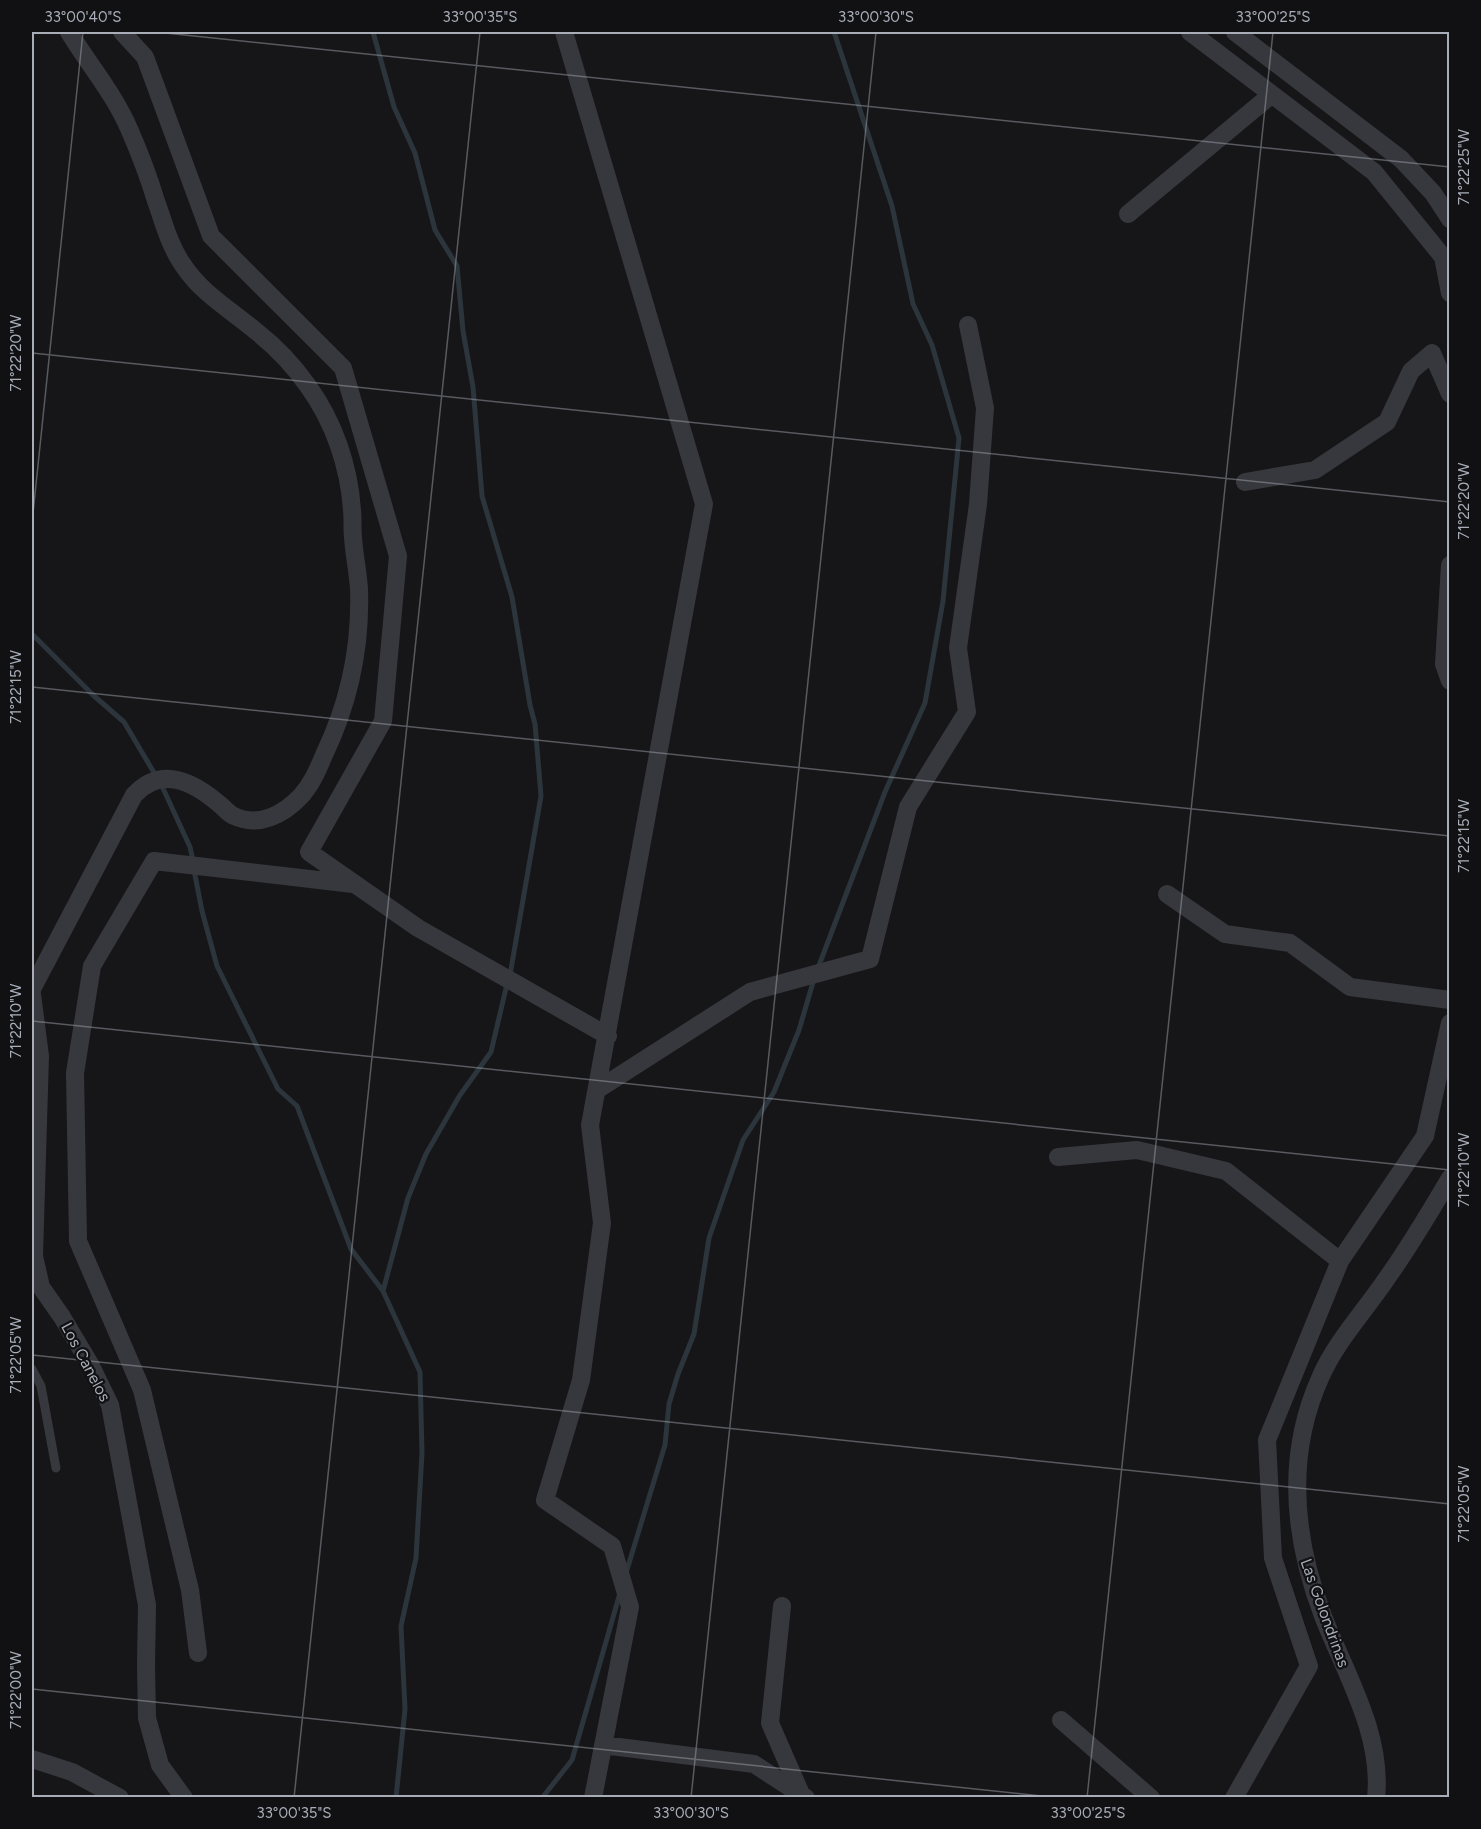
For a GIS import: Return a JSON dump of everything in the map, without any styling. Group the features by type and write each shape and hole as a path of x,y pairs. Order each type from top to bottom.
{"street":[{"path":"32,992 134,795 140,789 161,779 179,780 218,803 234,816 255,821 276,815 304,792 312,781 339,719 353,667 359,615 359,589 352,537 350,488 337,440 327,417 307,384 280,353 260,334 208,294 183,266 166,234 157,202 126,122 104,82 69,32"},
{"path":"122,32 145,57 211,237 343,368 398,556 383,721 309,852 418,928 608,1036"},
{"path":"564,32 704,504 590,1125 602,1223 581,1380 545,1500 612,1546 630,1607 593,1797"},
{"path":"1190,32 1374,172 1443,256 1449,293"},
{"path":"1235,32 1401,159 1433,193 1449,219"},
{"path":"1128,214 1271,95"},
{"path":"597,1090 750,992 870,959 908,807 968,712 958,648 978,504 986,408 968,325"},
{"path":"1245,482 1315,470 1387,422 1411,371 1432,353 1449,394"},
{"path":"1449,565 1444,664 1449,681"},
{"path":"198,1653 190,1590 142,1390 78,1241 75,1073 92,966 154,861 355,884"},
{"path":"1167,894 1226,934 1290,943 1350,987 1449,1000"},
{"name":"Los Canelos","path":"32,992 40,1056 34,1143 34,1268 41,1287 85,1354 110,1405 147,1605 147,1718 160,1765 184,1797"},
{"path":"1234,1797 1309,1666 1273,1558 1268,1440 1340,1261 1425,1136 1449,1023"},
{"path":"1058,1157 1137,1150 1226,1171 1340,1261"},
{"name":"Las Golondrinas","path":"1376,1797 1376,1774 1370,1734 1353,1684 1320,1606 1302,1549 1297,1494 1298,1461 1305,1420 1312,1397 1332,1355 1408,1247 1449,1178"},
{"path":"783,1606 770,1723 803,1796"},
{"path":"1061,1720 1151,1797"},
{"path":"603,1745 754,1764 803,1796"},
{"path":"34,1758 72,1772 120,1797"}],"lane":[{"path":"32,1369 40,1386 56,1468"}],"waterway":[{"path":"373,32 394,107 415,153 435,230 457,266 463,331 473,387 482,496 512,597 535,724 541,796 510,975"},
{"path":"818,968 885,792 925,703 943,601 959,438 932,345 913,304 892,206 834,32"},
{"path":"32,634 93,695 124,722 156,776"},
{"path":"161,784 190,847 193,861"},
{"path":"194,870 217,966 278,1089 297,1106 351,1249 383,1291 420,1372 422,1453 416,1558 401,1626 405,1709 396,1798"},
{"path":"626,1573 665,1445 669,1404 694,1334 709,1238 743,1140 774,1092 799,1030 814,979"},
{"path":"383,1291 408,1198 426,1154 460,1095 491,1052 507,984"},
{"path":"542,1798 572,1760 620,1593"}]}
